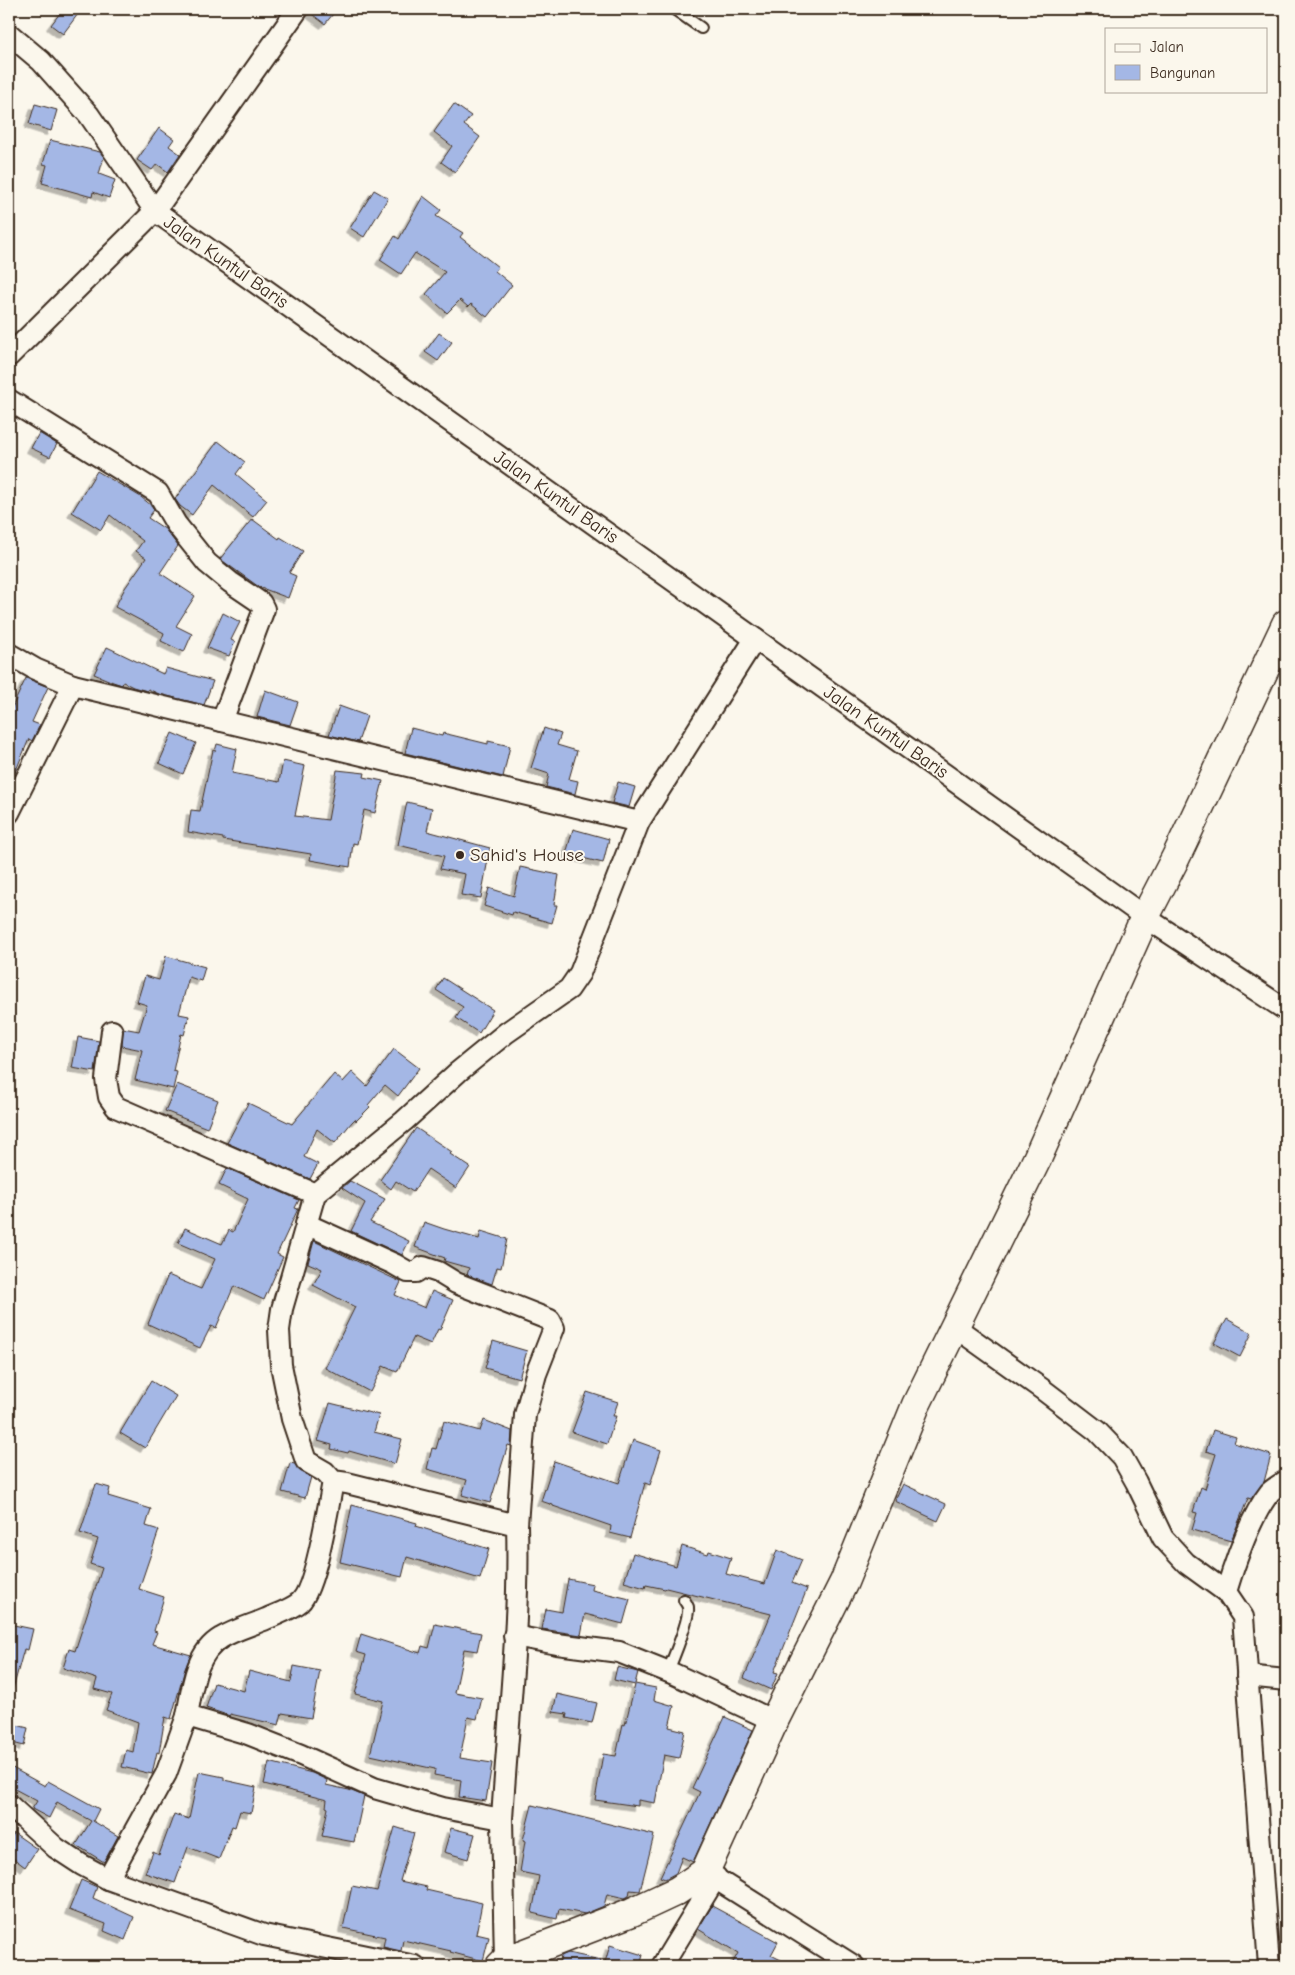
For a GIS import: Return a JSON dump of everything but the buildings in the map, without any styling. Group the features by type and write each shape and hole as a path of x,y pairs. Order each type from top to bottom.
{"street":[{"path":"9,356 155,211 298,9"},
{"name":"Jalan Kuntul Baris","path":"9,34 41,61 89,115 155,211 1145,917 1286,1010"},
{"path":"9,400 158,492 176,524 208,563 230,582 261,603 264,609 222,721"},
{"path":"662,1966 711,1874 774,1721 844,1582 916,1405 1036,1159 1145,917 1176,857 1286,624"},
{"path":"517,1526 333,1481 325,1472 306,1461 292,1419 281,1365 279,1330 282,1309 315,1194 404,1121 458,1072 506,1033 569,989 580,973 639,822 755,639"},
{"path":"9,654 35,669 73,685 639,822"},
{"path":"9,813 73,685"},
{"path":"112,1031 106,1080 109,1097 116,1107 315,1194"},
{"path":"306,1224 408,1272 416,1272 423,1267 438,1272 456,1283 550,1320 554,1328 536,1374 525,1415 517,1526 518,1560 502,1819 502,1964 632,1912 711,1874"},
{"path":"955,1327 1042,1389 1096,1431 1122,1457 1163,1538 1186,1563 1226,1592 1243,1617 1269,1966"},
{"path":"108,1879 166,1774 187,1716 194,1680 206,1651 220,1638 279,1613 301,1601 309,1587 324,1529 333,1481"},
{"path":"1226,1592 1232,1571 1256,1515 1271,1492 1286,1481"},
{"path":"514,1636 619,1652 668,1671 774,1721"},
{"path":"1247,1676 1286,1680"},
{"path":"187,1716 257,1738 301,1755 374,1788 443,1808 502,1819"},
{"path":"9,1805 56,1848 108,1879 264,1935 415,1966"},
{"path":"711,1874 854,1966"}],"lane":[{"path":"674,9 701,28"},
{"path":"668,1671 688,1611 688,1605 684,1600"}],"place":[{"name":"Sahid's House","path":"460,855"}]}
